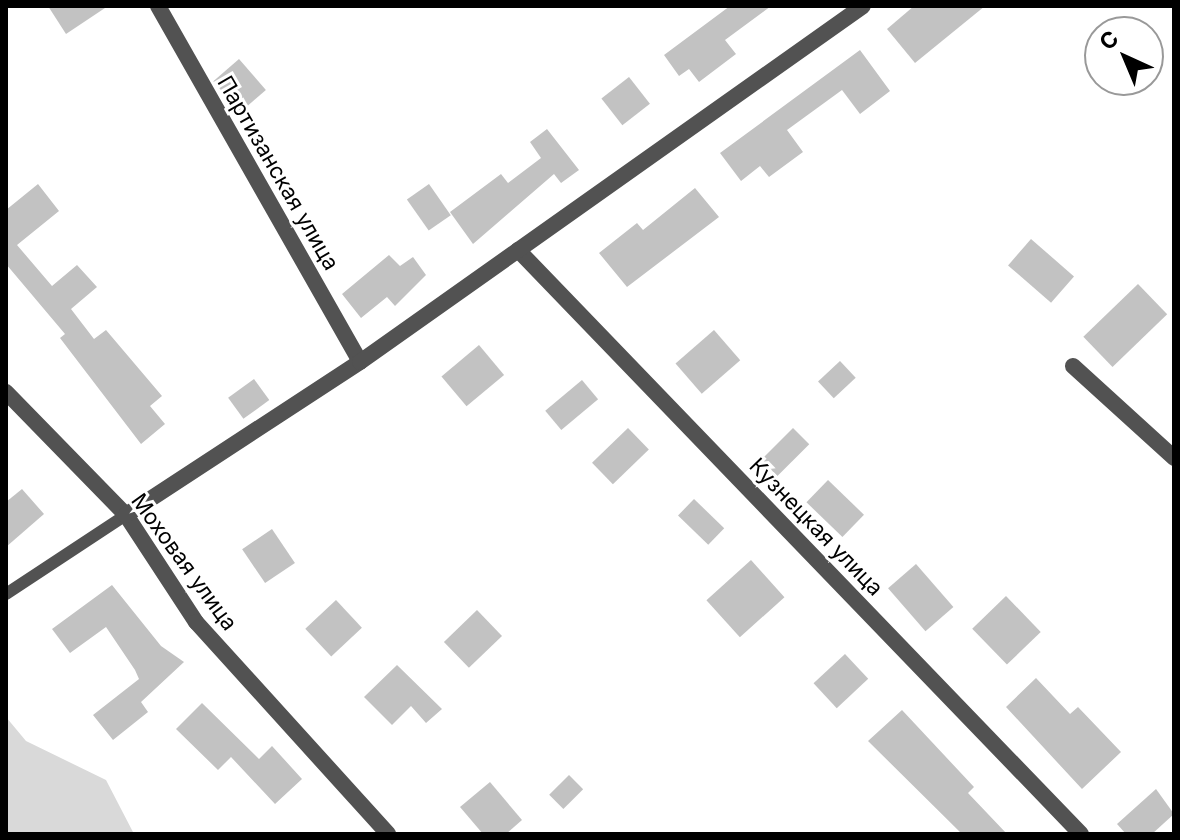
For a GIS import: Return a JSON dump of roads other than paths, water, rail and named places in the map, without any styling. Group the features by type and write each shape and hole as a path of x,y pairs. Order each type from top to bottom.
{"street":[{"name":"Партизанская улица","path":"158,6 360,362"},
{"path":"126,515 360,362 863,6"},
{"name":"Кузнецкая улица","path":"518,250 1081,834"},
{"path":"1073,366 1174,458"},
{"name":"Моховая улица","path":"6,392 126,515 196,622 388,834"}],"lane":[{"path":"6,594 126,515"}]}
